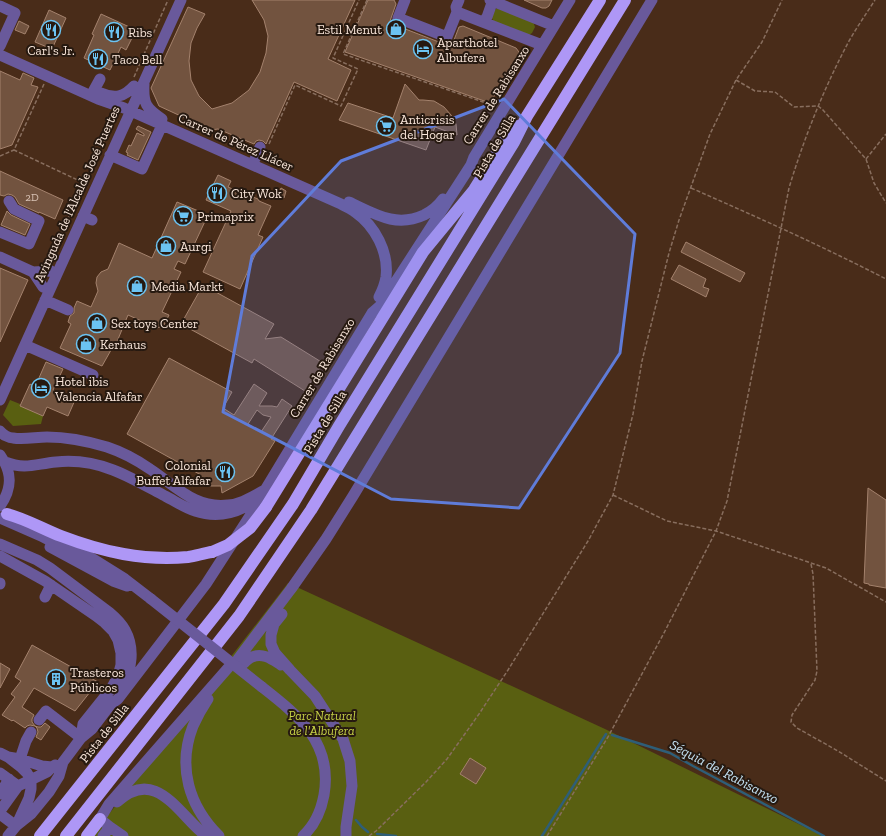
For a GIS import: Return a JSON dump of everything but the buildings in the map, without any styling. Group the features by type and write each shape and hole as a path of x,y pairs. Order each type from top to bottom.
{"highway":[{"name":"Pista de Silla","path":"40,836 224,604 293,504 339,426 514,142 527,116 600,0"},
{"path":"66,836 239,616 311,510 625,0"},
{"path":"2,515 20,518 96,548 144,557 189,557 212,552 228,545 250,528 266,507 423,252 474,190 507,137 527,116"},
{"path":"87,836 105,827"}],"street":[{"name":"Avinguda de l'Alcalde José Puertes","path":"0,400 45,300 87,218 128,109 135,86 174,0"},
{"name":"Avinguda de l'Alcalde José Puertes","path":"135,86 181,0"},
{"path":"405,0 398,18 415,28 447,37 457,12 456,7 459,0"},
{"path":"483,22 492,0 554,26"},
{"name":"Carrer de Rabisanxo","path":"16,826 31,814 49,792 59,776 63,762 81,738 92,729 111,704 118,699 206,584 258,505 265,490 372,313 380,306 471,165 474,157 570,0"},
{"path":"290,670 268,657 253,656 241,661 326,538 353,496 652,0"},
{"path":"0,6 15,14 0,47 109,96 120,96 135,86"},
{"path":"457,12 542,46"},
{"name":"Carrer de Pérez Llácer","path":"0,55 98,99 128,109 341,204 355,212 369,224 377,234 383,249 386,265 386,278 383,289 372,313"},
{"path":"94,90 100,79"},
{"name":"Carrer de Pérez Llácer","path":"135,86 143,97 149,110 163,120 255,159 386,219 408,221 430,212 440,204 467,163 474,157"},
{"name":"Avinguda de l'Alcalde José Puertes","path":"0,381 43,287 49,267 128,109"},
{"path":"110,155 142,169 162,125"},
{"path":"255,159 264,147"},
{"path":"0,232 28,244 39,221 14,209 9,201"},
{"path":"0,257 33,272 43,287"},
{"path":"33,272 49,267"},
{"path":"45,300 68,310"},
{"path":"25,345 93,375"},
{"path":"0,431 2,434 12,438 66,438 108,447 142,463 192,499 209,504 235,504 265,490"},
{"path":"2,459 21,467 72,461 100,466 133,479 187,508 210,514 227,514 244,508 265,490"},
{"path":"2,459 9,473 10,485 2,515"},
{"path":"2,515 53,549 113,581 128,586 151,599"},
{"path":"2,515 19,521 67,545 125,579 287,707 301,720 319,746 326,774 323,803 315,821 303,836"},
{"path":"0,544 37,560 50,568 110,613 119,622 130,643 132,657 126,680 111,704"},
{"path":"0,544 48,583"},
{"path":"0,556 48,583"},
{"path":"45,596 48,583"},
{"name":"Carrer de Rabisanxo","path":"48,583 105,623 113,631 118,640 121,653 121,665 118,676 111,689 83,724 81,738"},
{"path":"291,589 285,609 274,624 271,635 271,644 275,653 315,696 343,739 350,761 352,786 346,836"},
{"path":"105,827 110,804 229,673 203,706 193,726 187,746 186,762 187,778 196,806 203,818 219,836"},
{"path":"39,720 46,712 81,738"},
{"path":"20,759 26,741 31,732"},
{"path":"4,755 42,766 52,766 63,762"},
{"path":"4,755 7,778 0,812 16,826"},
{"path":"4,755 22,768 31,780 29,798 16,826 8,836"},
{"path":"7,778 31,780 47,772 52,766"},
{"path":"0,794 7,778"},
{"path":"96,836 105,827 123,796 134,791 145,789 160,792 201,834"},
{"path":"105,827 123,836"}],"path":[{"path":"135,86 140,63 168,0"},
{"path":"264,147 295,85 341,106 358,69 333,58 359,0"},
{"path":"367,0 343,54 492,105"},
{"path":"369,836 426,782 452,752 508,670 588,541 613,495 633,414 642,361 669,252 679,220 710,134 736,80 762,42 782,0"},
{"path":"547,836 608,737 665,631 716,531 727,501 792,176 818,106 849,41 875,0"},
{"path":"736,80 755,90 775,92 794,107 818,106 822,109 866,159 874,183 886,203"},
{"path":"0,156 14,150 45,82"},
{"path":"866,159 886,134"},
{"path":"49,267 48,259 50,258 105,139"},
{"path":"14,150 84,183"},
{"path":"691,188 781,227 886,279"},
{"path":"613,495 668,520 716,531 826,568 886,602"},
{"path":"811,563 813,574 817,671 815,680 792,716 791,722 797,728 838,751 886,781"}],"highlighted area":[{"path":"504,99 635,234 620,353 519,508 391,499 223,412 252,256 341,161"}],"green space":[{"path":"497,8 532,21 535,27 532,33 529,35 494,22 492,15"},
{"path":"10,400 43,416 41,424 13,426 3,415"},
{"name":"Parc Natural de l'Albufera","path":"288,583 605,729 823,836 92,836"}],"waterway":[{"name":"Séquia del Rabisanxo","path":"542,836 606,734"},
{"name":"Séquia del Rabisanxo","path":"612,735 670,753 824,836"},
{"name":"Séquia del Rabisanxo","path":"356,820 368,832"},
{"name":"Séquia del Rabisanxo","path":"377,834 396,836"}],"place":[{"name":"Estil Menut","path":"396,29"},
{"name":"Carl's Jr.","path":"51,30"},
{"name":"Ribs","path":"114,32"},
{"name":"Aparthotel Albufera","path":"423,49"},
{"name":"Taco Bell","path":"98,59"},
{"name":"Anticrisis del Hogar","path":"386,126"},
{"name":"City Wok","path":"217,193"},
{"name":"Primaprix","path":"183,216"},
{"name":"Aurgi","path":"166,246"},
{"name":"Media Markt","path":"137,286"},
{"name":"Sex toys Center","path":"97,323"},
{"name":"Kerhaus","path":"86,344"},
{"name":"Hotel ibis Valencia Alfafar","path":"41,388"},
{"name":"Colonial Buffet Alfafar","path":"225,472"},
{"name":"Trasteros Públicos","path":"56,679"}]}
